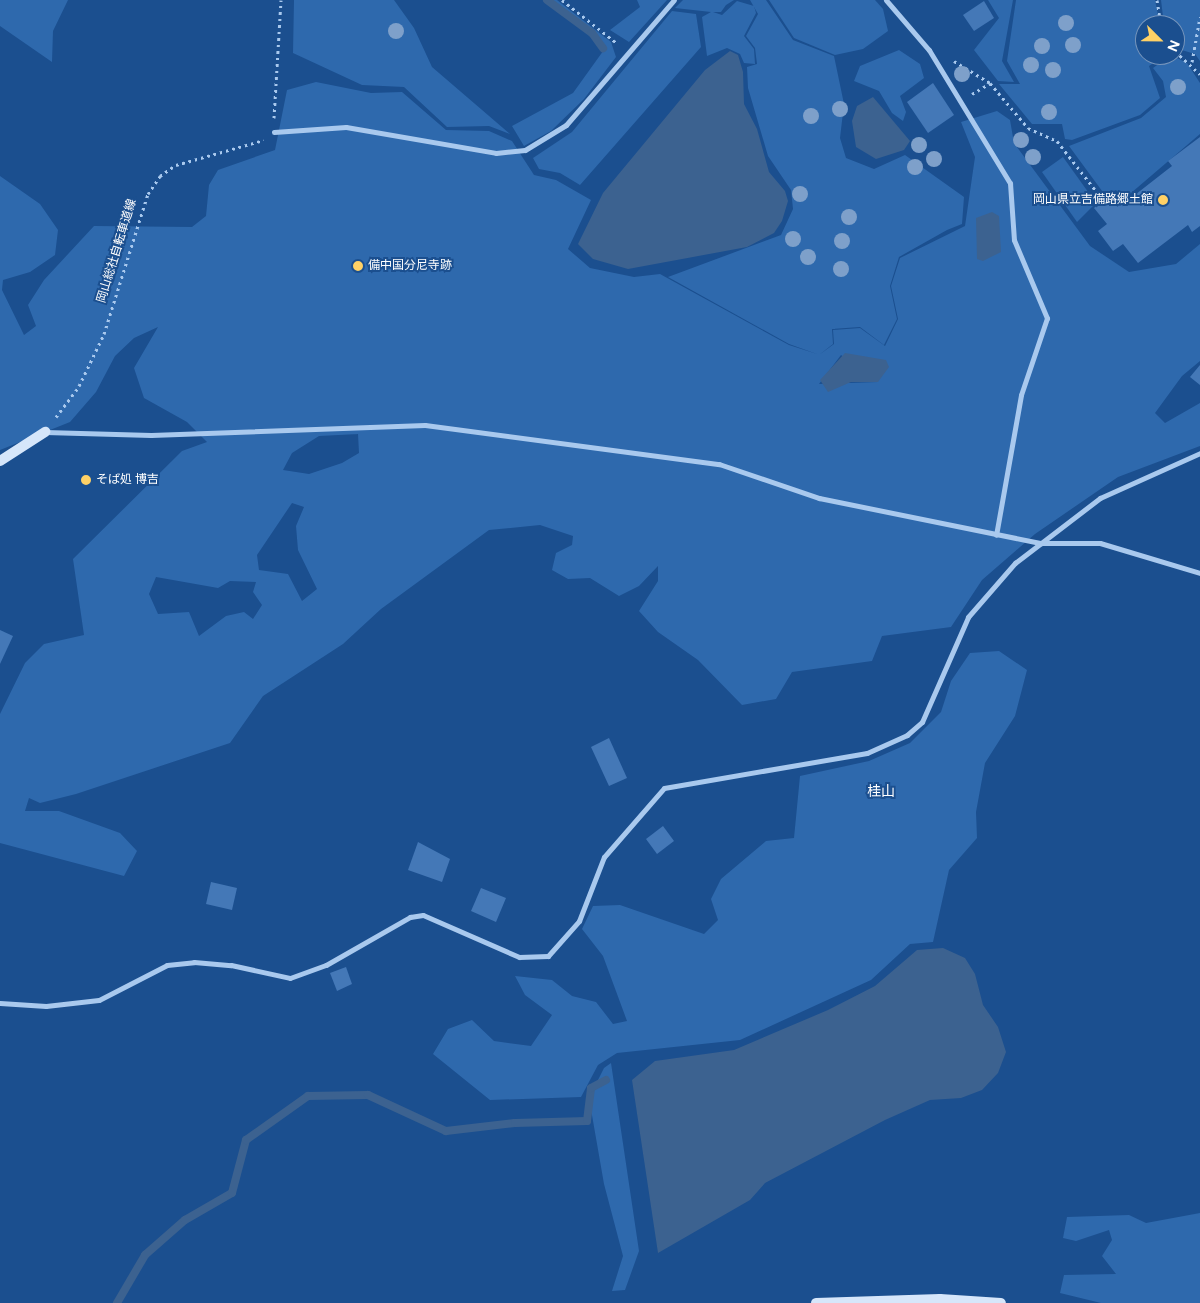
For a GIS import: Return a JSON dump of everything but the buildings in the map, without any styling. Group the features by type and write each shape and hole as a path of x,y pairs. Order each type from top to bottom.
{"street":[{"path":"274,132 346,126 496,153 524,150 566,124 674,0"},
{"path":"886,0 928,50 1010,183 1014,240 1047,318 1021,395 996,535"},
{"path":"0,461 45,432 150,435 425,425 719,464 819,498 1041,543 1100,543 1200,573"},
{"path":"0,1003 46,1006 99,1000 167,965 185,963 230,964 290,978 326,965 410,917 423,915 519,957 548,956 579,921 604,857 664,788 867,752 906,735 922,722 968,617 1015,563 1100,498 1200,454"},
{"path":"816,1303 940,1299 1001,1303"}],"path":[{"path":"274,132 281,0"},
{"path":"562,0 602,26 627,53"},
{"path":"1157,0 1159,15"},
{"path":"1192,62 1200,16"},
{"path":"928,50 970,68 990,83 1028,128 1057,141 1100,196"},
{"path":"1185,57 1192,62 1200,74"},
{"path":"959,102 990,83"},
{"name":"岡山総社自転車道線","path":"45,432 79,386 104,334 148,194 160,176 176,164 260,143 274,132"}],"shaded area":[{"path":"0,0 68,0 53,31 52,62 0,26"},
{"path":"294,0 394,0 414,28 432,67 510,134 489,126 447,127 404,87 362,85 293,53"},
{"path":"551,0 557,0 611,42 616,57 584,99 551,131 524,146 512,126 573,93 606,47 595,32"},
{"path":"637,0 667,0 629,42 610,30 640,7"},
{"path":"683,0 734,0 726,5 721,12 713,12 722,15 737,1 754,6 756,13 744,36 754,49 755,64 744,63 740,54 727,48 707,56 702,17 711,12 675,8"},
{"path":"750,0 766,0 793,40 834,56 844,104 840,138 846,158 874,169 905,155 964,197 962,224 947,230 899,257 890,286 897,319 884,345 860,327 832,329 833,344 819,355 834,344 833,330 860,328 885,346 898,319 891,286 900,258 965,226 975,157 961,122 997,111 1010,120 1014,143 1090,246 1129,272 1176,264 1200,244 1200,361 1182,376 1155,413 1165,423 1200,403 1200,446 1118,477 1035,534 982,580 951,627 882,636 872,661 792,672 776,699 742,705 698,660 658,632 639,611 658,581 658,566 639,586 619,596 590,578 568,579 552,570 556,553 572,545 573,536 540,525 489,530 381,609 343,644 263,696 230,743 76,794 40,803 29,798 25,811 59,811 120,833 137,851 124,876 0,843 0,714 25,663 44,644 84,635 73,559 182,451 207,442 187,422 144,398 134,368 158,327 134,338 115,356 96,392 70,422 0,450 0,176 40,204 58,230 55,255 30,272 3,280 2,290 24,335 36,326 28,305 44,280 94,226 192,227 206,216 209,185 218,170 275,150 287,90 316,82 371,93 402,92 446,130 489,131 512,141 534,175 556,180 591,200 568,249 590,268 634,277 660,274 789,345 817,354 789,344 668,277 781,235 793,209 791,190 768,156 748,88 747,67 757,64 755,48 746,36 758,14","holes":["841,355 878,382 819,384","358,434 359,453 342,463 309,474 283,470 292,453 319,436","292,503 304,507 296,526 298,550 317,589 302,601 288,574 259,570 257,555","156,577 218,588 230,581 256,582 253,592 262,605 253,619 244,612 226,616 199,636 189,612 158,614 149,594"]},
{"path":"769,0 875,0 883,9 888,31 863,49 835,55 794,38"},
{"path":"988,0 1013,0 1002,61 1014,82 998,81 974,50 999,18"},
{"path":"1016,0 1155,0 1158,15 1135,15 1135,65 1150,65 1149,66 1160,98 1140,115 1072,140 1065,139 1062,124 1032,124 999,84 1020,84 1007,61"},
{"path":"1161,0 1200,0 1200,61 1195,54 1185,51 1185,15 1163,15"},
{"path":"672,11 696,14 701,47 580,185 560,173 539,169 533,158 572,132"},
{"path":"899,50 920,64 924,78 900,96 906,112 903,121 892,113 879,91 854,81 860,66"},
{"path":"730,51 738,55 743,72 744,104 757,129 769,172 785,191 788,201 782,221 774,233 747,247 628,269 593,259 578,244 603,193 705,70"},
{"path":"1185,62 1187,63 1200,83 1200,134 1124,199 1116,190 1105,195 1069,146 1141,118 1166,97 1163,81 1153,68 1157,65 1185,65"},
{"path":"873,97 910,141 904,150 876,159 856,147 852,121 857,106"},
{"path":"1063,157 1096,203 1077,222 1042,172"},
{"path":"992,212 999,216 1001,252 983,261 977,259 976,218"},
{"path":"845,353 886,360 889,367 878,382 851,382 828,392 820,380"},
{"path":"999,651 1027,670 1015,716 985,763 976,812 977,838 949,870 933,942 910,944 871,980 740,1040 617,1053 598,1065 581,1097 490,1100 433,1054 448,1029 472,1020 494,1041 531,1046 552,1015 525,995 515,976 552,980 572,996 596,1002 613,1024 627,1021 603,956 582,929 593,906 620,905 704,934 718,920 711,899 721,879 766,841 794,838 800,776 869,761 910,743 941,712 951,681 970,653"},
{"path":"943,948 965,958 975,974 983,1005 998,1027 1006,1052 998,1073 982,1090 961,1098 930,1100 885,1120 765,1183 750,1200 658,1253 632,1080 655,1061 734,1050 828,1010 875,986 917,950"},
{"path":"611,1063 639,1251 625,1290 612,1291 623,1256 604,1184 589,1098 604,1068"},
{"path":"1200,1213 1200,1303 1101,1303 1060,1293 1064,1275 1116,1274 1102,1256 1112,1240 1109,1230 1076,1241 1063,1238 1067,1217 1129,1215 1146,1223"}],"waterway":[{"path":"547,0 592,33 603,48"},
{"path":"117,1303 145,1255 185,1220 232,1193 246,1140 308,1096 368,1095 446,1131 515,1123 587,1121 591,1088 606,1080"}],"place":[{"name":"岡山県立吉備路郷土館","path":"1163,200"},
{"name":"備中国分尼寺跡","path":"358,266"},
{"name":"そば処 博吉","path":"86,480"}],"district":[{"name":"桂山","path":"881,792"}]}
